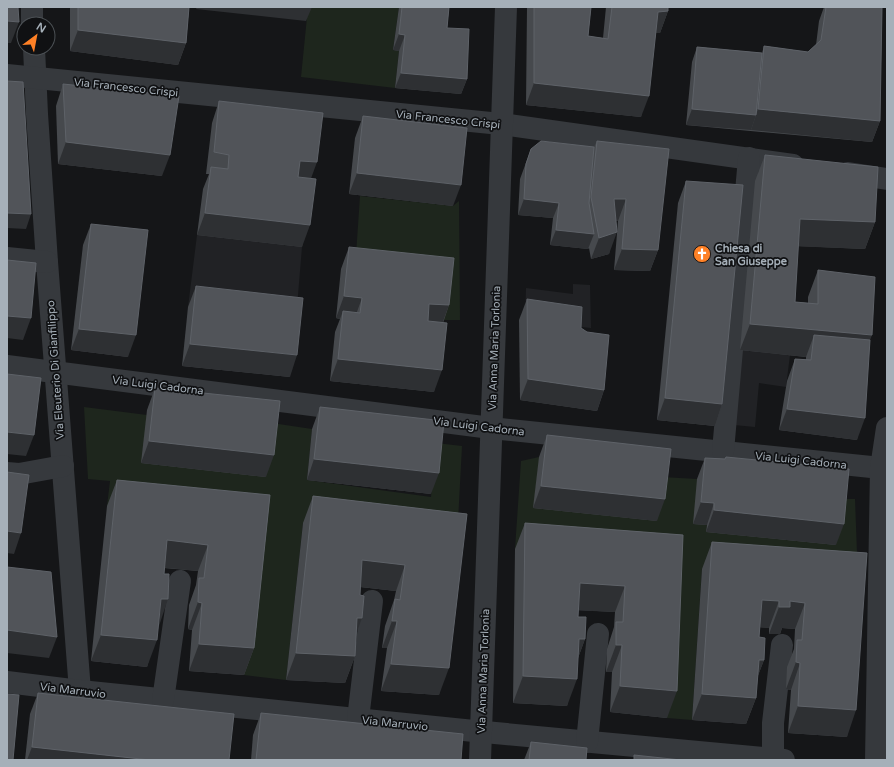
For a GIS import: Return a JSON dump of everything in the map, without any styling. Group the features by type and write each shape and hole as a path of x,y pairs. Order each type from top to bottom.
{"street":[{"name":"Via Anna Maria Torlonia","path":"480,760 506,7"},
{"name":"Via Eleuterio Di Gianfilippo","path":"35,56 47,262 80,691"},
{"name":"Via Francesco Crispi","path":"7,76 501,124 749,158 887,179"},
{"path":"723,451 749,158"},
{"path":"7,258 47,262"},
{"name":"Via Luigi Cadorna","path":"7,366 491,428 881,468"},
{"path":"876,760 881,468 887,428"},
{"path":"7,473 19,474 63,466"},
{"path":"163,700 180,581"},
{"path":"358,719 372,601"},
{"path":"587,742 598,634"},
{"path":"778,759 773,724 782,645"},
{"name":"Via Marruvio","path":"7,682 163,700 587,742 703,756 778,759"}],"shaded area":[{"path":"308,7 399,7 393,50 399,51 395,88 301,77"},
{"path":"360,196 453,206 459,201 460,320 442,320 355,270"},
{"path":"197,235 302,247 296,319 188,307"},
{"path":"573,284 590,285 591,328 525,321 526,288 573,294"},
{"path":"740,350 790,355 786,387 759,383 755,427 734,425"},
{"path":"84,407 147,415 142,463 272,423 312,429 307,480 431,497 436,443 462,446 457,541 303,523 286,680 244,675 261,522 107,506 110,481 88,479"},
{"path":"539,457 662,477 697,479 707,525 706,532 841,499 855,499 858,580 702,569 692,720 667,718 674,561 515,549 521,461"}],"building":[{"path":"7,7 18,7 19,16 16,16 16,22 7,21"},
{"path":"78,7 189,7 186,43 78,30"},
{"path":"402,7 449,7 447,28 469,29 467,79 401,73 405,35 399,34"},
{"path":"534,7 591,7 588,36 608,39 612,7 668,7 668,11 658,12 649,96 534,83"},
{"path":"826,7 882,7 880,121 758,109 764,46 808,52 821,40"},
{"path":"697,47 762,53 756,115 692,109"},
{"path":"7,81 23,82 31,214 7,213"},
{"path":"63,84 179,96 170,155 66,142"},
{"path":"219,101 323,113 317,162 300,161 298,177 316,179 310,225 205,213 211,167 228,169 229,155 214,152"},
{"path":"363,116 467,128 461,185 357,173"},
{"path":"541,141 594,147 589,203 594,234 556,230 559,203 524,199 526,164 531,149"},
{"path":"597,141 669,149 658,250 622,249 626,199 614,199 617,232 599,238 591,197"},
{"path":"765,155 878,167 875,222 800,219 795,302 818,304 818,270 875,277 872,335 750,324"},
{"path":"686,181 743,185 722,404 665,398"},
{"path":"91,224 148,230 136,335 79,329"},
{"path":"349,247 454,258 449,305 429,304 428,321 447,323 442,370 338,359 343,311 360,313 362,298 344,296"},
{"path":"7,260 36,263 31,318 7,316"},
{"path":"196,286 303,298 297,355 190,344"},
{"path":"527,299 582,307 581,328 587,332 609,335 604,390 528,379"},
{"path":"814,335 870,340 865,418 787,409 795,359 811,360"},
{"path":"7,374 41,378 34,435 7,432"},
{"path":"155,388 280,401 274,455 149,441"},
{"path":"320,407 444,421 439,473 314,459"},
{"path":"547,435 671,449 665,499 541,486"},
{"path":"726,457 849,469 844,524 714,510 714,503 701,502 705,458 725,459"},
{"path":"7,472 29,475 21,533 7,531"},
{"path":"117,480 270,495 254,648 199,644 202,603 198,602 199,578 204,578 208,545 167,540 164,574 169,574 168,599 161,599 157,640 101,635"},
{"path":"313,496 467,514 449,668 391,664 397,621 392,621 395,599 400,600 405,565 362,560 360,595 364,596 362,618 357,618 355,656 296,653"},
{"path":"525,523 683,535 677,691 620,686 622,645 616,645 616,622 623,622 625,586 580,583 578,617 586,617 585,639 579,639 577,679 523,676"},
{"path":"712,542 867,553 856,710 798,706 800,663 796,662 797,640 802,640 805,603 790,601 790,607 779,607 779,601 762,600 759,637 765,638 764,660 759,660 756,698 702,694"},
{"path":"7,567 51,572 57,637 7,630"},
{"path":"38,693 234,714 229,760 150,760 32,747"},
{"path":"7,694 19,695 13,760 7,760"},
{"path":"261,713 463,734 461,760 256,760"},
{"path":"531,742 587,748 586,760 529,760"},
{"path":"634,755 681,760 634,760"}],"place":[{"name":"Chiesa di San Giuseppe","path":"702,254"}]}
